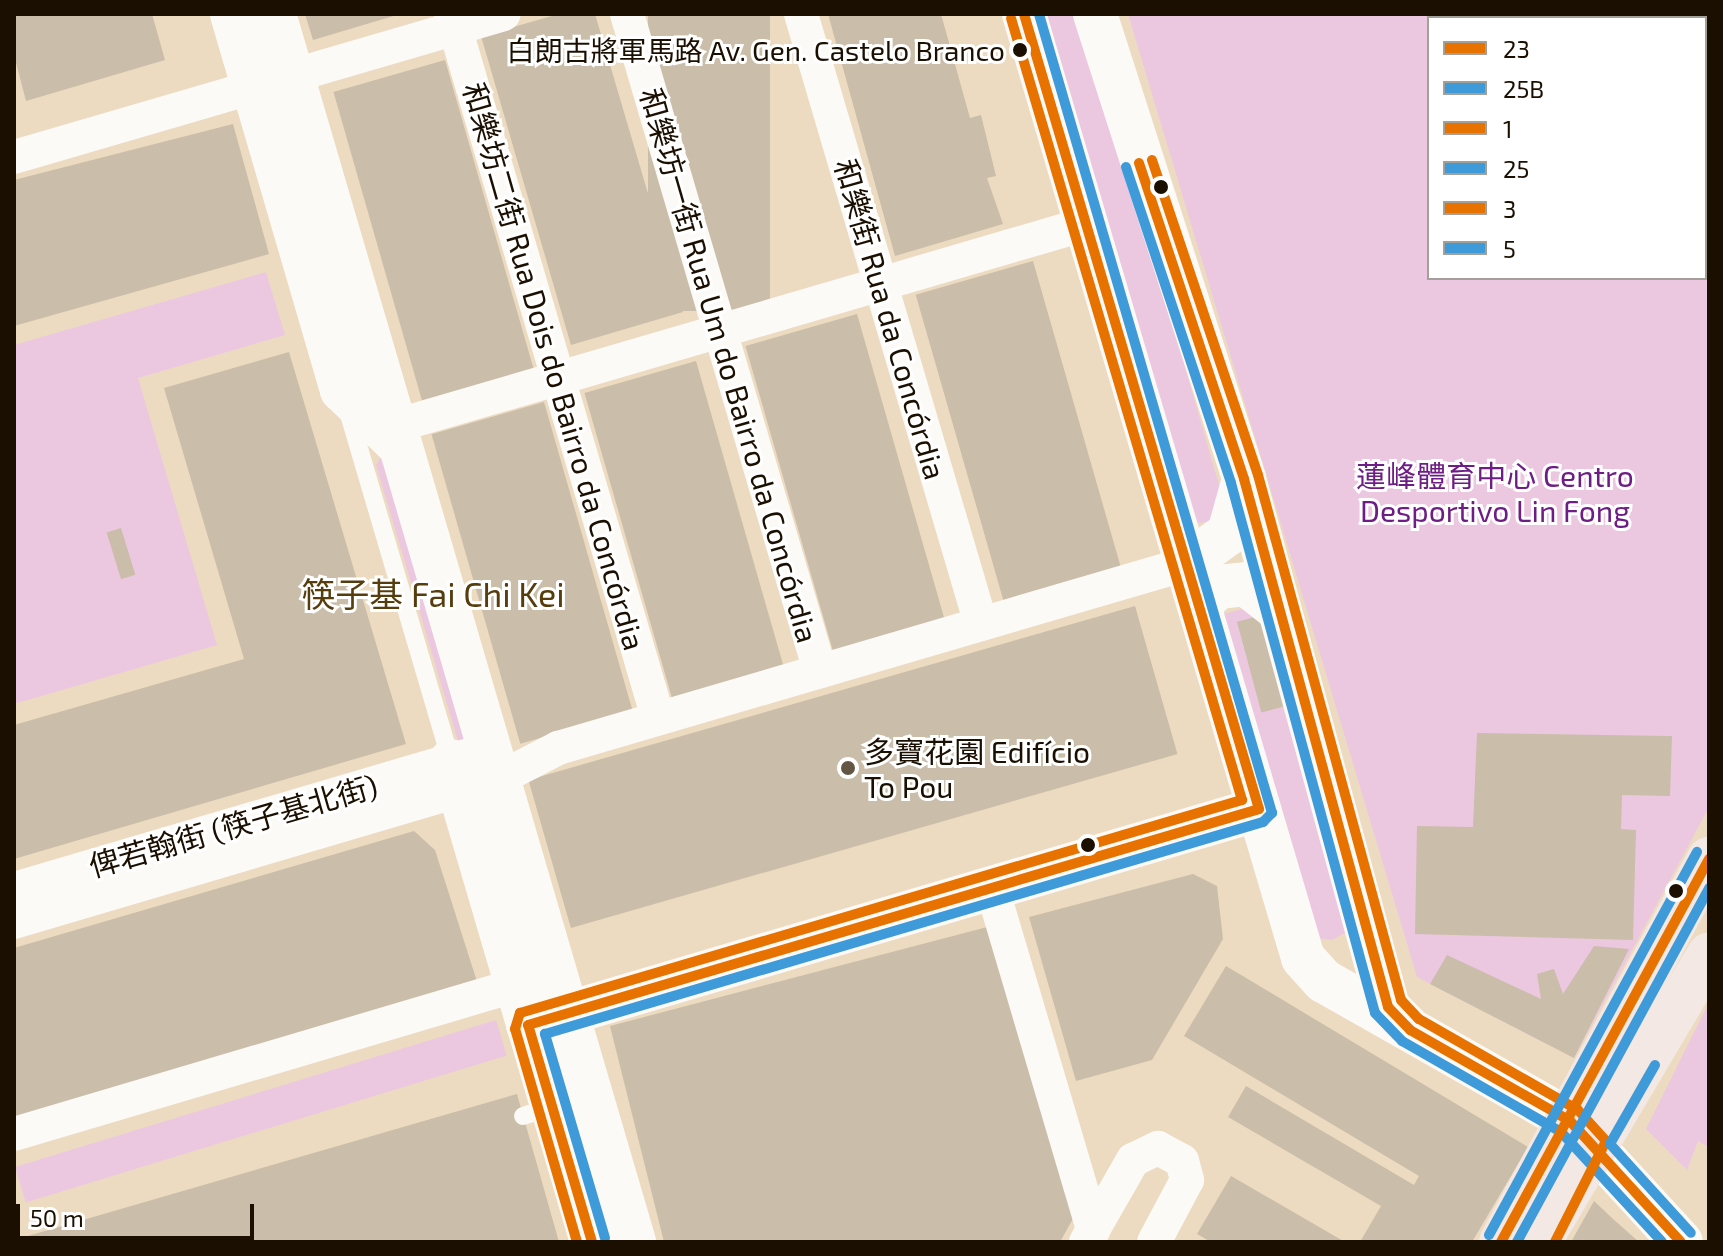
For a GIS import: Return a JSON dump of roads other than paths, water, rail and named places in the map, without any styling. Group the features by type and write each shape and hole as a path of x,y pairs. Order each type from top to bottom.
{"main road":[{"path":"1539,1242 1581,1134 1709,859"},
{"path":"1501,1242 1709,955"}],"street":[{"path":"232,14 273,82 398,437 475,770 537,1008 634,1242"},
{"path":"274,14 273,82 342,390 398,437"},
{"path":"14,157 273,82 453,21 504,14"},
{"name":"和樂坊一街 Rua Um do Bairro da Concórdia","path":"627,14 820,671"},
{"name":"和樂街 Rua da Concórdia","path":"801,14 981,624"},
{"path":"1024,14 1301,952 1324,981 1581,1134 1681,1242"},
{"path":"1095,14 1244,479 1388,1007 1410,1030"},
{"name":"和樂坊二街 Rua Dois do Bairro da Concórdia","path":"453,21 658,718"},
{"path":"398,437 558,378 1086,224"},
{"path":"14,922 475,770 1186,564 1229,533 1244,479"},
{"path":"1199,605 1218,587 1246,584 1279,610"},
{"path":"475,770 537,1008 542,1109 592,1242"},
{"name":"俾若翰街 (筷子基北街)","path":"14,889 475,770"},
{"path":"14,1134 537,1008 992,888 1259,809"},
{"path":"992,888 1090,1236"},
{"path":"1301,952 1346,955 1366,933"},
{"path":"1090,1236 1133,1160 1158,1148 1182,1161 1187,1180 1154,1242"}],"lane":[{"path":"342,390 475,770"}],"place":[{"name":"白朗古將軍馬路 Av. Gen. Castelo Branco","path":"1020,50"},
{"name":"多寶花園 Edifício To Pou","path":"848,768"}],"district":[{"name":"筷子基 Fai Chi Kei","path":"433,594"}],"park label":[{"name":"蓮峰體育中心 Centro Desportivo Lin Fong","path":"1495,492"}]}
